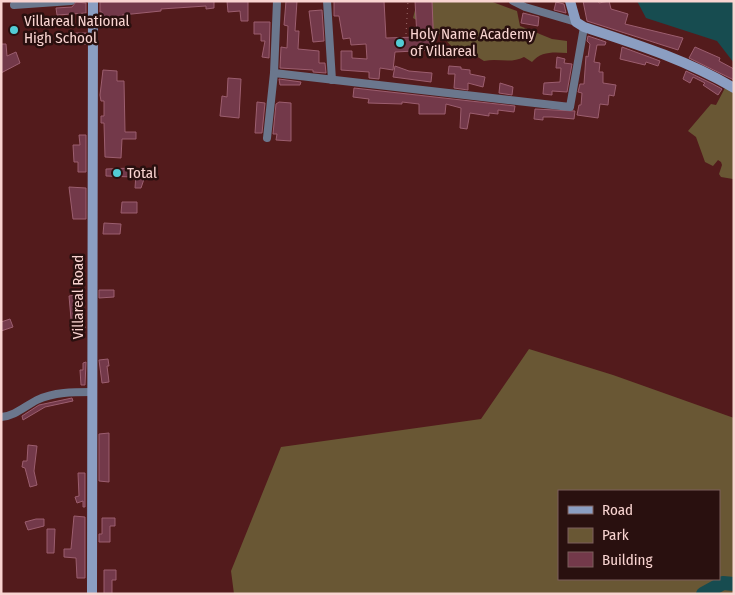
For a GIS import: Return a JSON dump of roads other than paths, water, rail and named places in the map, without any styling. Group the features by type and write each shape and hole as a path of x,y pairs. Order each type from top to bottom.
{"main road":[{"name":"Villareal Road","path":"92,594 93,1"},
{"path":"570,1 580,24 656,50 714,76 734,88"}],"street":[{"path":"14,5 71,1"},
{"path":"267,138 274,73 277,1"},
{"path":"327,1 332,80"},
{"path":"274,73 570,107 580,24 525,7 513,1"},
{"path":"1,417 8,417 45,397 63,392 92,392"}],"water":[{"path":"637,1 734,1 734,63 717,41 646,18"}],"waterway":[{"path":"703,594 723,583 734,584"}],"place":[{"name":"Villareal National High School","path":"14,30"},
{"name":"Holy Name Academy of Villareal","path":"400,43"},
{"name":"Total","path":"117,173"}]}
